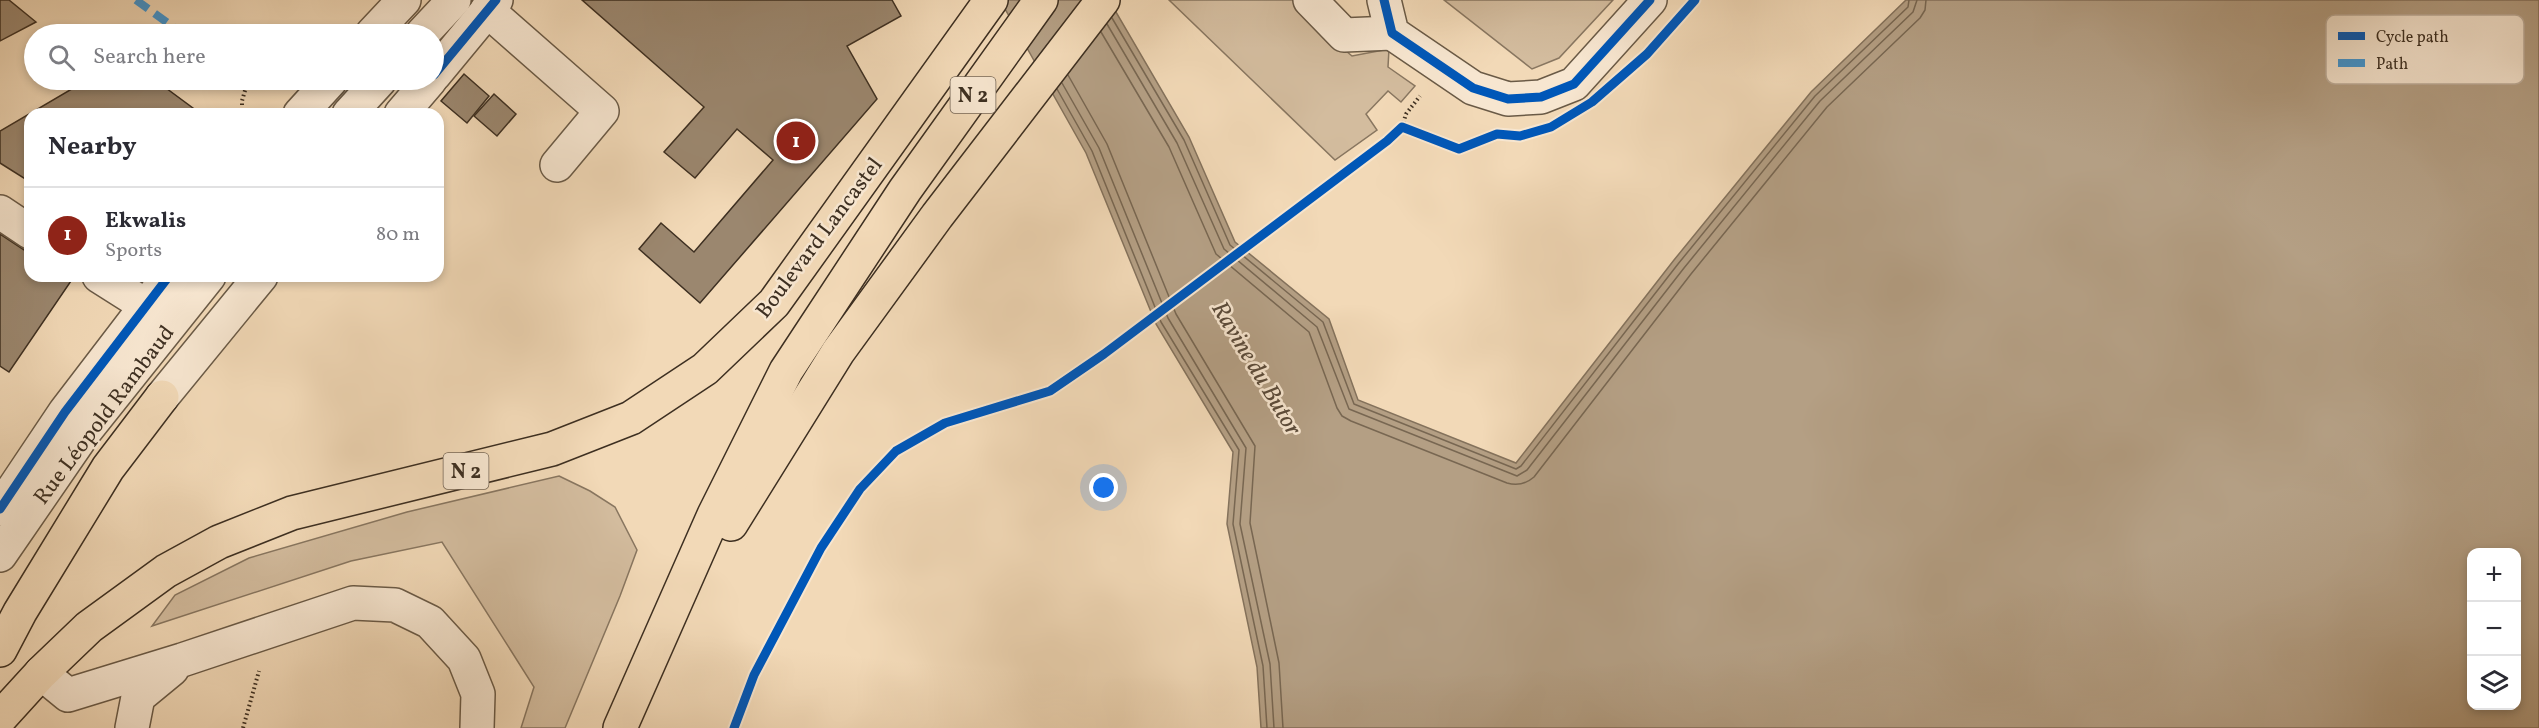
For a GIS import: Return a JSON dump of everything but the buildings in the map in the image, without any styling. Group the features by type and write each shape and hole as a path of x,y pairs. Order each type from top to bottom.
{"main road":[{"name":"Boulevard Lancastel","path":"0,718 41,673 89,627 166,571 219,542 292,513 552,449 631,418 705,369 774,303 991,0"},
{"name":"Boulevard Lancastel","path":"620,728 714,515 786,371 905,190 1041,0"},
{"path":"656,645 838,352 937,216 1103,0"},
{"path":"0,650 20,612 108,468 162,397"}],"street":[{"path":"381,24 404,0"},
{"path":"431,24 454,0"},
{"path":"1310,0 1344,36 1392,33 1473,88 1508,99 1541,97 1574,84 1650,0"},
{"path":"1384,0 1392,33"},
{"path":"444,63 491,5 602,111 557,165"},
{"path":"305,108 322,90"},
{"path":"354,108 371,90"},
{"path":"406,108 421,90"},
{"path":"0,212 24,228"},
{"path":"108,282 148,307"},
{"name":"Rue Léopold Rambaud","path":"0,509 65,412 148,307 165,282"},
{"name":"Rue Léopold Rambaud","path":"0,555 86,430 204,282"},
{"name":"Rue Léopold Rambaud","path":"162,397 256,282"},
{"path":"41,673 68,695 353,603 395,605 430,622 464,659 478,694 477,728"},
{"path":"132,728 138,697 182,660"}],"path":[{"path":"242,108 246,90"},
{"path":"243,728 271,630"}],"shaded area":[{"path":"1169,0 1296,0 1299,11 1352,56 1389,49 1388,67 1415,86 1401,102 1388,91 1366,114 1377,130 1335,160"},
{"path":"1444,0 1613,0 1559,58 1532,69"},
{"path":"559,476 590,491 615,507 637,550 565,728 521,728 534,687 442,542 351,561 152,626 175,595 249,558 407,512"}],"water":[{"name":"Ravine du Butor","path":"1000,0 1109,0 1189,137 1235,242 1329,319 1358,400 1516,463 1674,260 1811,92 1906,0 2539,0 2539,728 1261,728 1257,667 1227,524 1233,452 1156,324 1086,153"}],"marked path":[{"path":"136,0 169,24"}],"cycle path":[{"path":"444,63 496,0"},
{"path":"1384,0 1392,33 1473,88 1508,99 1541,97 1574,84 1650,0"},
{"path":"734,728 754,675 821,548 860,489 896,451 945,423 1050,391 1104,354 1387,141 1402,127 1459,149 1497,134 1520,136 1551,127 1592,102 1647,54 1695,0"},
{"path":"0,509 65,412 164,282"}],"place":[{"name":"Ekwalis","path":"796,141"}]}
